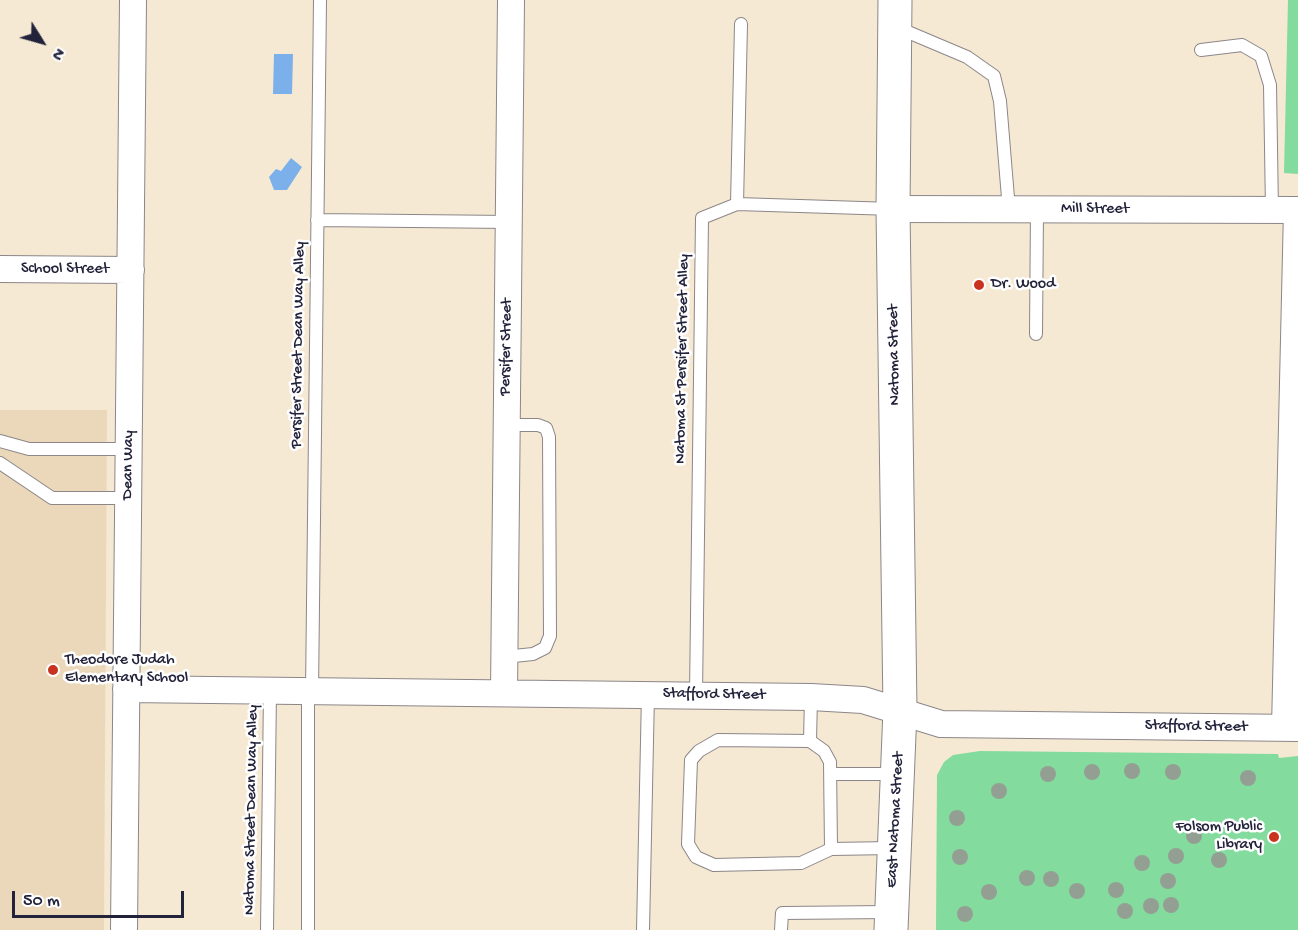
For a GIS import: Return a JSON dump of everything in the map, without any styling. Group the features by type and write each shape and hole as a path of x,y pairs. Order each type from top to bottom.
{"main road":[{"name":"Natoma Street","path":"895,13 893,208 900,710"},
{"name":"East Natoma Street","path":"891,921 900,710"}],"street":[{"name":"Dean Way","path":"124,930 134,0"},
{"name":"Persifer Street","path":"504,693 511,0"},
{"name":"Mill Street","path":"893,208 1289,210"},
{"path":"1289,210 1292,728"},
{"name":"School Street","path":"0,269 130,270"},
{"name":"Stafford Street","path":"126,689 811,696 863,700 941,724 1292,728"}],"lane":[{"name":"Persifer Street Dean Way Alley","path":"308,930 320,0"},
{"path":"895,13 994,76 1000,101 1009,210"},
{"path":"737,204 741,24"},
{"path":"1201,50 1242,45 1261,56 1270,85 1289,210"},
{"name":"Natoma St Persifer Street Alley","path":"696,695 702,218 737,204 893,208"},
{"path":"1036,334 1037,210"},
{"path":"317,220 509,222"},
{"path":"504,657 532,654 545,648 550,636 549,436 546,428 538,425 506,425"},
{"path":"0,441 29,449 129,449"},
{"path":"0,463 52,498 128,498"},
{"name":"Natoma Street Dean Way Alley","path":"267,930 270,691"},
{"path":"642,930 648,694"},
{"path":"810,741 811,696"},
{"path":"831,849 830,762 824,751 810,741 718,740 699,751 692,760 688,844 696,857 714,864 801,863 831,849 894,848"},
{"path":"831,774 898,774"},
{"path":"781,930 782,913 891,921"}],"shaded area":[{"name":"Theodore Judah Elementary School","path":"0,410 107,410 104,930 0,930"}],"green space":[{"path":"1288,0 1298,0 1298,174 1284,173"},
{"path":"980,751 1278,754 1279,758 1298,756 1298,930 936,930 937,775 944,762 953,755"}],"water":[{"path":"274,54 293,54 292,94 273,94"},
{"path":"291,158 302,167 287,190 274,190 269,177 276,169 281,171"}],"place":[{"name":"Dr. Wood","path":"979,285"},
{"name":"Theodore Judah Elementary School","path":"53,670"},
{"name":"Folsom Public Library","path":"1274,837"}]}
